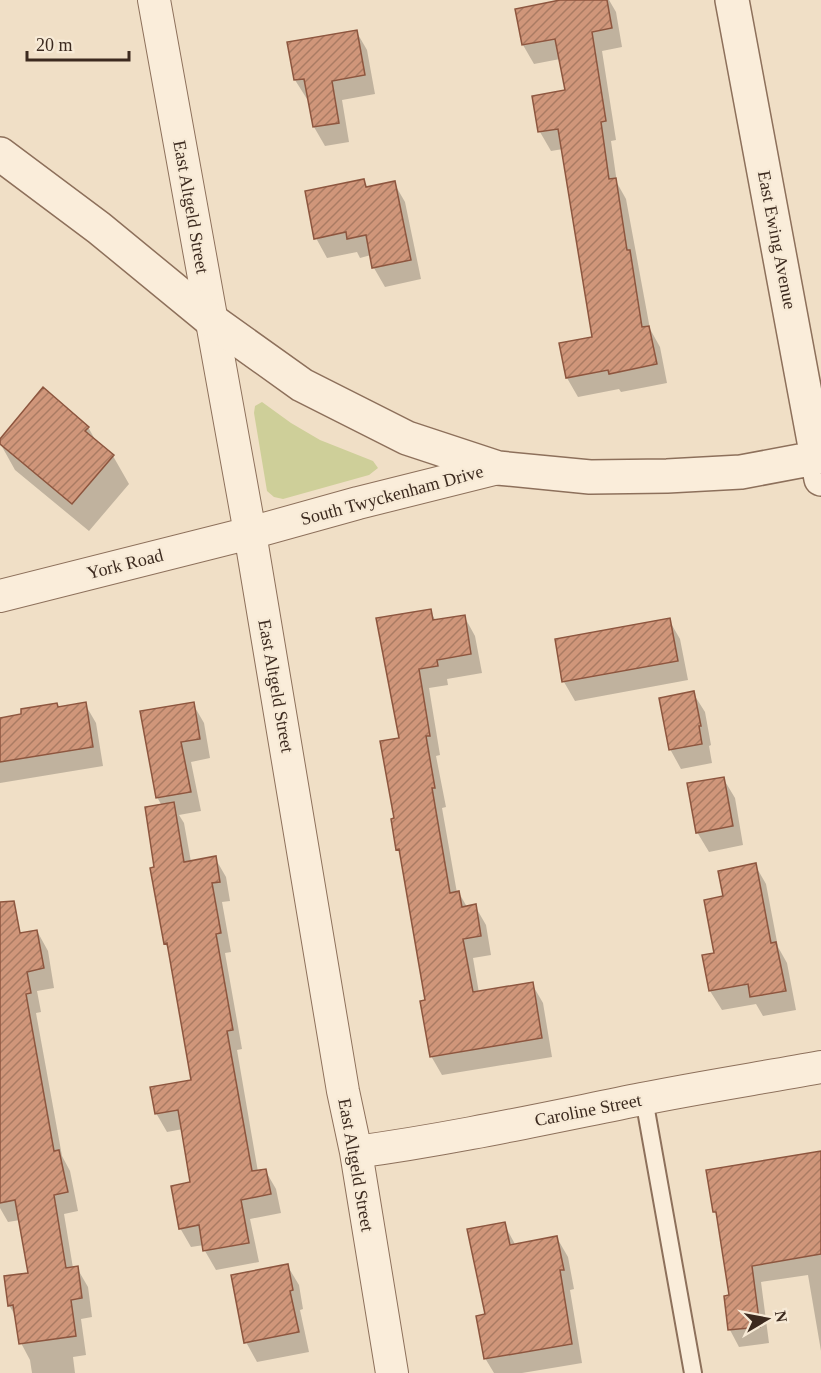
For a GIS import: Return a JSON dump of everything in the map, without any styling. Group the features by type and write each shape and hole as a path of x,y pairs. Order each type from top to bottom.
{"street":[{"name":"East Altgeld Street","path":"154,0 250,533 392,1373"},
{"name":"East Ewing Avenue","path":"732,0 820,465"},
{"path":"0,154 99,228 211,320 302,385 407,438 498,468"},
{"name":"South Twyckenham Drive","path":"250,533 498,468 590,477 667,476 820,465"},
{"name":"York Road","path":"0,596 250,533"},
{"name":"Caroline Street","path":"356,1152 548,1119 821,1067"}],"lane":[{"path":"644,1099 693,1373"}],"green space":[{"path":"262,402 320,440 373,461 378,468 369,475 283,499 274,497 267,491 254,413 255,406"}],"building":[{"path":"560,0 607,0 612,28 592,32 606,121 601,122 609,179 616,178 642,327 649,326 657,364 609,374 608,370 566,378 559,343 592,337 558,129 538,132 532,96 565,90 555,39 522,45 515,9"},
{"path":"357,30 365,75 332,81 339,123 313,127 304,79 294,80 287,42"},
{"path":"364,179 366,187 395,181 411,260 372,268 366,235 347,239 346,232 314,239 305,191"},
{"path":"43,387 89,427 85,431 114,455 72,504 0,444 0,439"},
{"path":"431,609 433,620 465,615 471,654 437,660 438,666 419,669 430,736 426,736 435,788 432,788 450,893 459,891 462,907 476,904 481,936 463,939 473,992 533,982 542,1038 430,1057 420,1001 425,1000 399,849 396,850 391,819 394,818 380,741 399,738 376,618"},
{"path":"670,618 678,661 562,682 555,639"},
{"path":"694,691 702,744 669,750 659,698"},
{"path":"86,702 93,747 0,762 0,718 21,714 21,709 57,703 58,707"},
{"path":"194,702 200,739 181,742 191,792 156,798 140,711"},
{"path":"724,777 733,826 696,833 687,783"},
{"path":"174,802 184,862 216,856 220,882 212,883 221,933 216,934 233,1030 227,1031 252,1171 266,1169 271,1194 241,1200 249,1243 203,1251 199,1225 179,1229 171,1186 190,1182 178,1110 155,1114 150,1087 191,1080 167,943 164,944 150,868 154,867 145,807"},
{"path":"756,863 771,943 776,942 786,991 750,997 748,984 709,991 702,955 714,953 704,900 723,896 718,871"},
{"path":"14,901 20,933 37,930 44,968 27,972 31,993 26,994 54,1151 59,1150 68,1192 54,1195 66,1268 78,1266 82,1298 71,1300 76,1336 19,1344 13,1305 8,1306 4,1276 28,1273 15,1200 0,1203 0,902"},
{"path":"821,1151 821,1254 752,1266 760,1327 728,1330 724,1296 729,1295 716,1212 713,1212 706,1170"},
{"path":"505,1222 510,1245 557,1236 564,1270 560,1270 572,1344 484,1359 476,1316 485,1314 467,1229"},
{"path":"288,1264 293,1290 290,1291 299,1332 244,1343 231,1275"}]}
